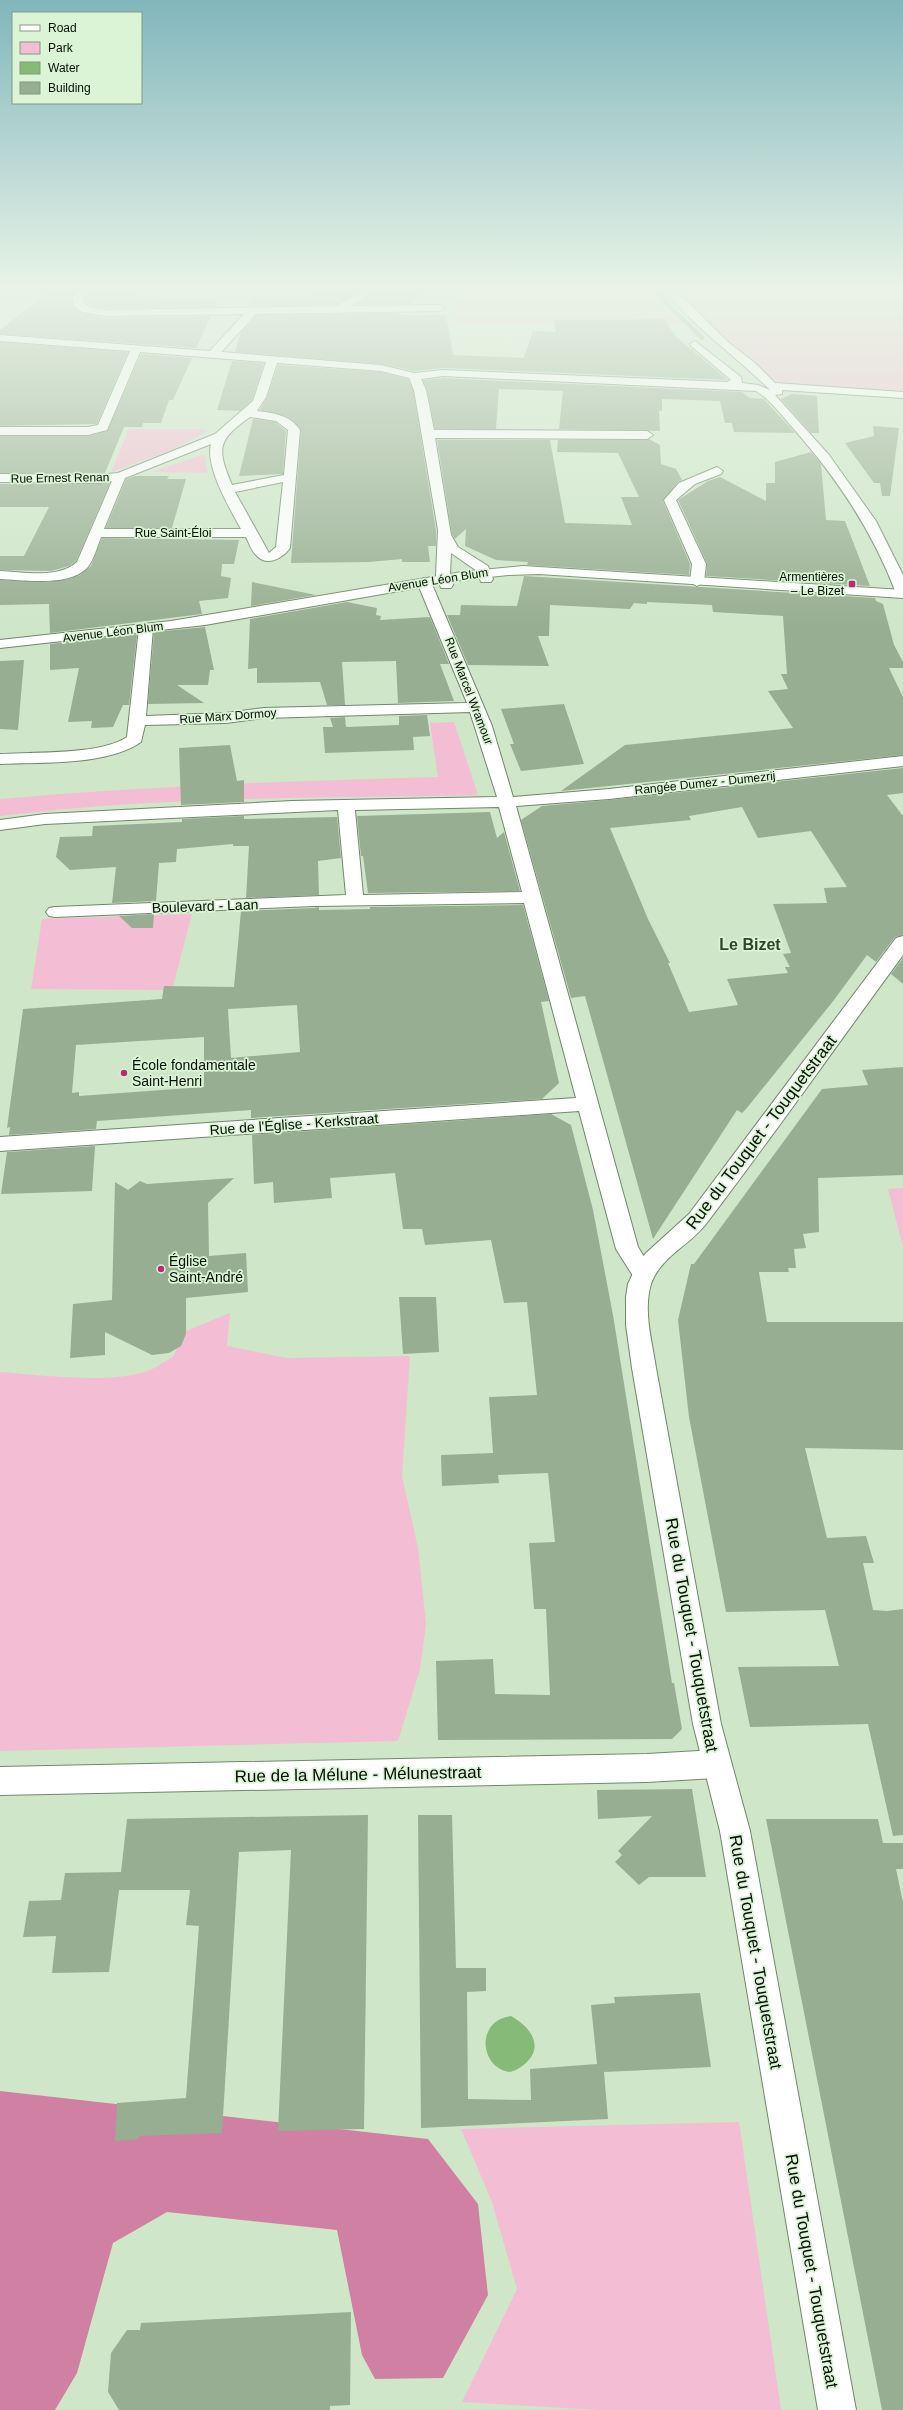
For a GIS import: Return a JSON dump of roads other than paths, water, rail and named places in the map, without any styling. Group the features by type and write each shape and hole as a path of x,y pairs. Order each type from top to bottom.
{"street":[{"path":"0,431 88,431 101,428 106,424 115,401"},
{"path":"248,413 278,418 293,427 290,477 282,551 274,556 263,555 250,533 216,458 216,446 220,436 248,413 258,401"},
{"path":"422,401 445,535 445,582"},
{"path":"774,401 848,479 873,524 903,593"},
{"path":"787,401 796,413 829,444"},
{"path":"429,434 646,435"},
{"name":"Rue Ernest Renan","path":"0,478 96,479 120,476 220,436"},
{"path":"697,582 698,564 670,500 673,494 693,480 717,471"},
{"name":"Rue Ernest Renan","path":"0,575 59,576 73,573 81,568 120,476"},
{"path":"229,489 290,477"},
{"name":"Rue Saint-Éloi","path":"96,533 250,533"},
{"path":"445,535 453,549 480,566 485,575"},
{"name":"Avenue Léon Blum","path":"0,644 146,628 273,609 314,606 485,575 606,576 903,593"},
{"name":"Rue Marcel Wramour","path":"426,585 476,707 508,802 532,897 628,1249 643,1273"},
{"path":"0,759 106,752 125,746 135,739 138,721 146,628"},
{"name":"Rue Marx Dormoy","path":"138,721 226,718 264,713 476,707"},
{"name":"Rangée Dumez - Dumezrij","path":"0,825 45,819 112,815 346,805 508,802 609,794 903,761"},
{"path":"346,805 355,900"},
{"name":"Boulevard - Laan","path":"55,912 355,900 532,897"},
{"name":"Rue du Touquet - Touquetstraat","path":"837,2410 735,1831 716,1764 707,1724 644,1368 636,1313 638,1286 643,1273 654,1260 688,1232 903,942"},
{"name":"Rue de l'Église - Kerkstraat","path":"0,1144 588,1104"},
{"name":"Rue de la Mélune - Mélunestraat","path":"0,1781 639,1768 716,1764"}],"water":[{"path":"511,2016 524,2025 529,2031 534,2043 534,2049 532,2056 526,2063 516,2070 509,2072 499,2068 492,2062 487,2053 486,2044 487,2034 492,2026 500,2019"}],"place":[{"name":"Armentières – Le Bizet","path":"852,584"},
{"name":"École fondamentale Saint-Henri","path":"124,1073"},
{"name":"Église Saint-André","path":"161,1269"}],"district":[{"name":"Le Bizet","path":"750,944"}]}
